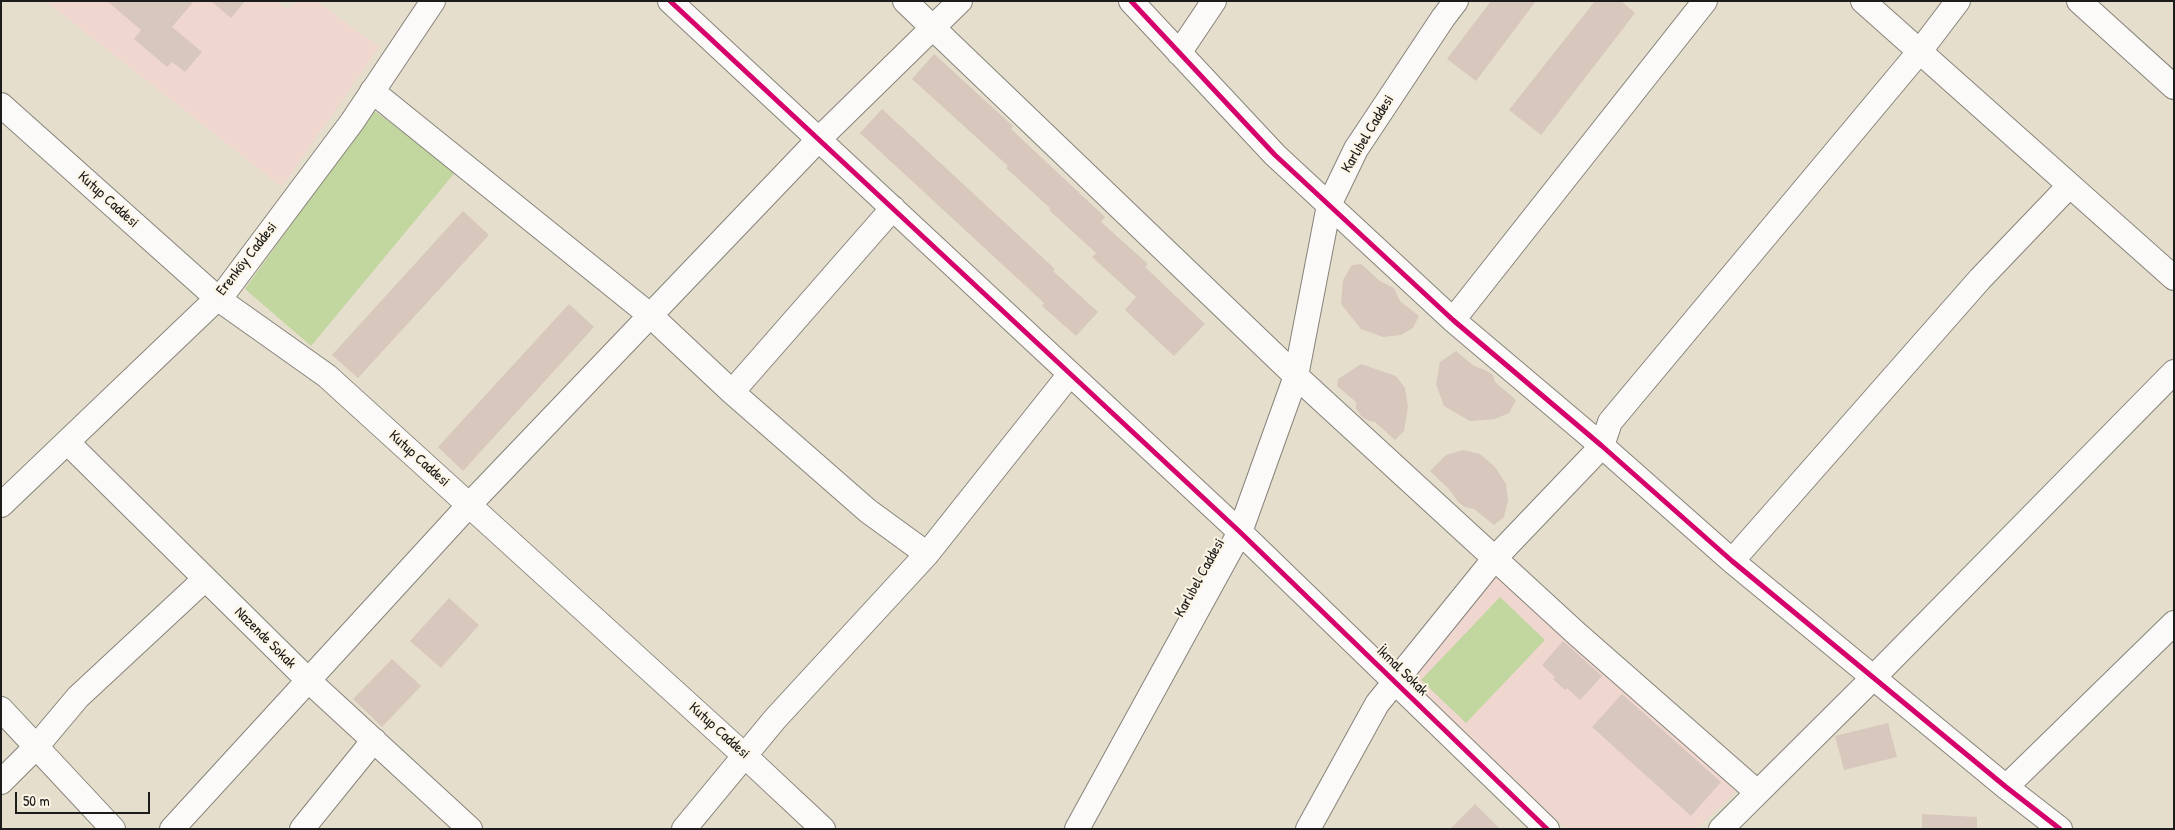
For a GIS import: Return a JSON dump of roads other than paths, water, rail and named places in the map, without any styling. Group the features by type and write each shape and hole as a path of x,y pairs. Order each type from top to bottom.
{"street":[{"name":"Erenköy Caddesi","path":"1,504 218,298 233,281 352,122 433,1"},
{"name":"İkmal Sokak","path":"670,1 1240,532 1547,829"},
{"path":"905,1 1296,376 1576,634 1757,792"},
{"path":"172,829 470,505 819,139 960,1"},
{"path":"1131,1 1275,155 1453,320 1602,446 1732,561 2006,787 2060,829"},
{"path":"1179,53 1214,1"},
{"name":"Karlıbel Caddesi","path":"1077,829 1240,532 1296,376 1329,205 1356,149 1437,26 1456,1"},
{"path":"1453,320 1704,1"},
{"path":"1863,1 2174,278"},
{"path":"1308,829 1376,704 1396,682 1495,558 1602,446 1610,422 1920,51 1958,1"},
{"path":"2079,1 2174,87"},
{"path":"372,91 650,316 732,392 868,511 927,554"},
{"name":"Kutup Caddesi","path":"1,105 218,298 327,376 823,829"},
{"path":"1732,561 1980,279 2069,186"},
{"path":"732,392 893,208"},
{"path":"1721,829 1873,678 2174,372"},
{"path":"684,829 776,719 927,554 1070,374"},
{"name":"Nazende Sokak","path":"67,442 309,682 470,829"},
{"path":"1,782 36,747 78,697 205,579"},
{"path":"2006,787 2174,623"},
{"path":"1,709 113,829"},
{"path":"302,829 374,740"}]}
